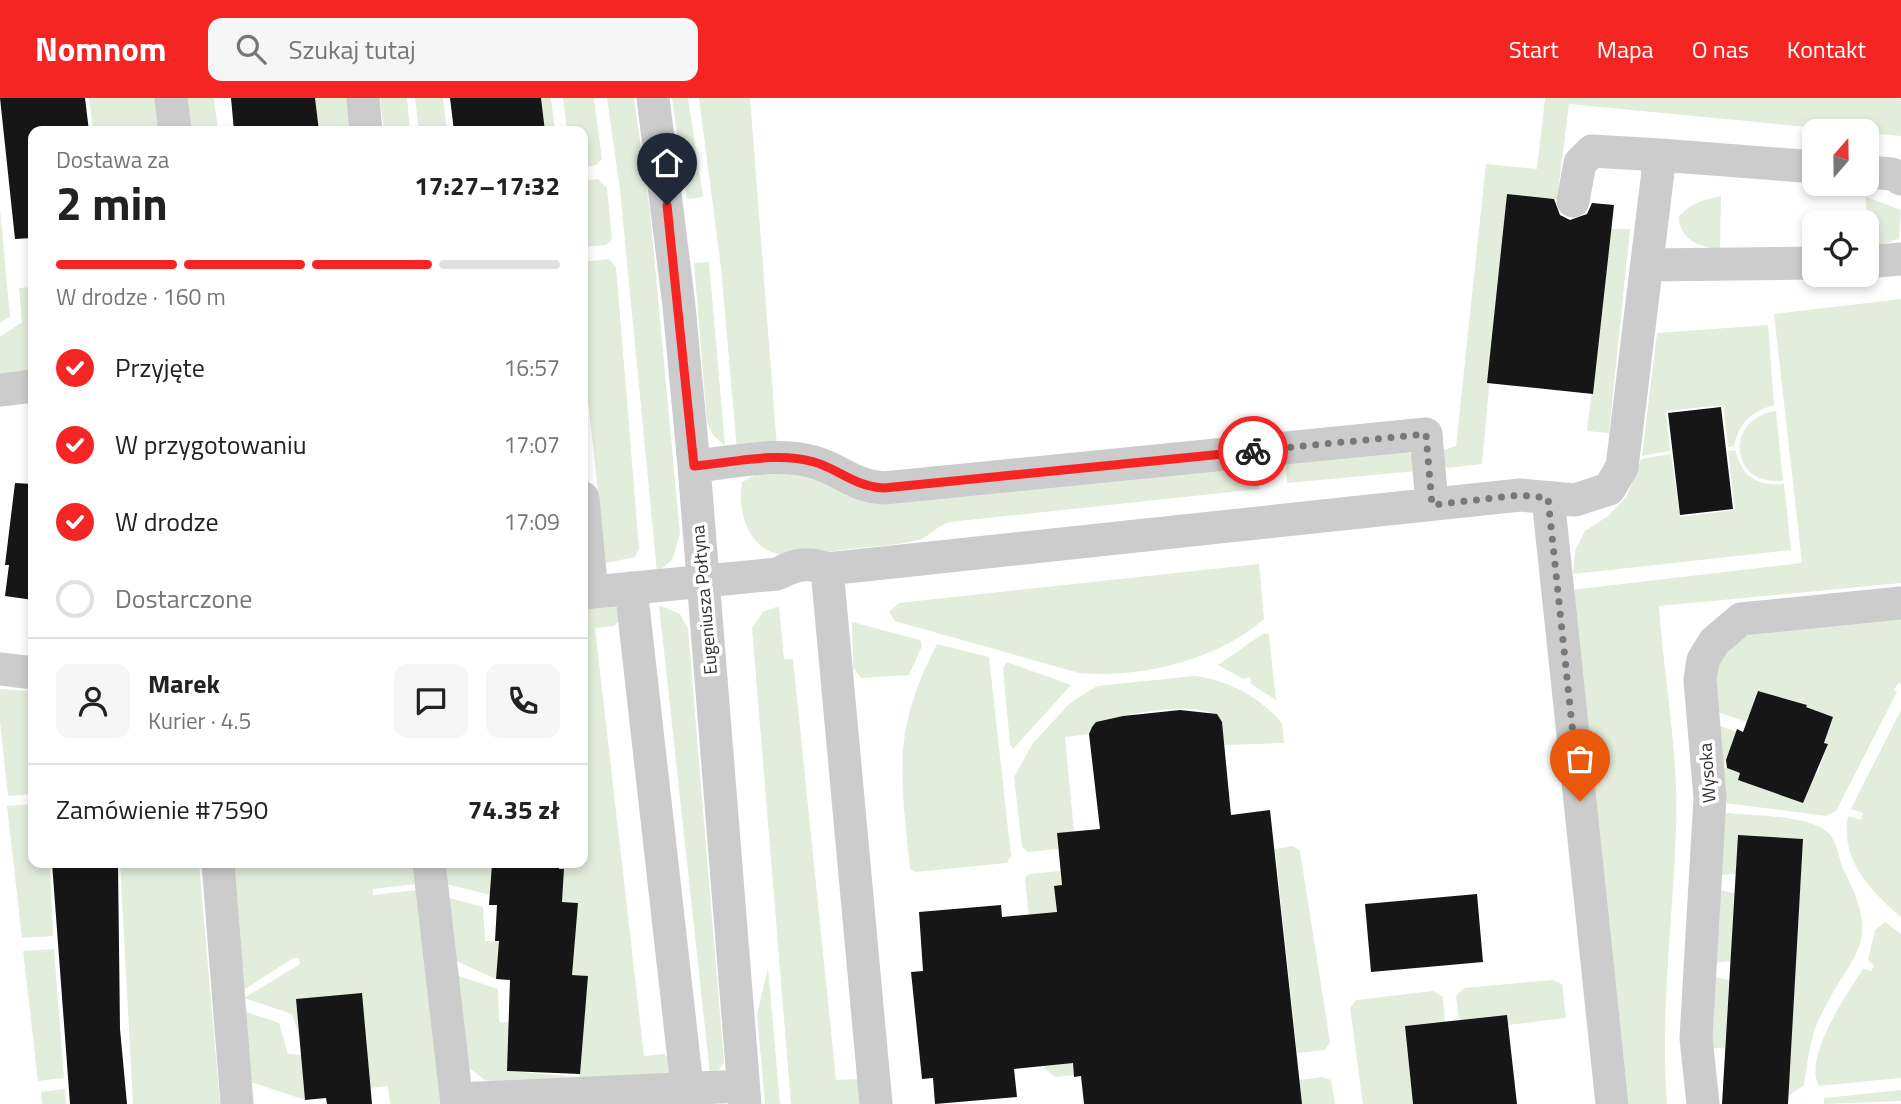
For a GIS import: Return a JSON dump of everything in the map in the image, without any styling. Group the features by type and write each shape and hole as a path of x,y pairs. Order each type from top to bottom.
{"street":[{"path":"171,98 174,126"},
{"path":"363,98 366,126"},
{"name":"Eugeniusza Połtyna","path":"653,98 679,306 694,466 744,1095"},
{"path":"1573,201 1580,163 1592,152 1802,166"},
{"path":"588,592 777,574 788,579 809,580 827,569 1520,495 1575,500 1609,489 1622,467 1660,155"},
{"path":"1880,173 1892,174 1901,179"},
{"path":"1879,261 1901,259"},
{"path":"1647,265 1802,263"},
{"path":"0,390 28,387"},
{"path":"694,466 794,458 828,467 855,484 884,488 1426,434 1432,505"},
{"path":"1548,498 1612,1104"},
{"path":"827,569 876,1104"},
{"path":"631,588 689,1097"},
{"name":"Wysoka","path":"1703,1104 1696,1038 1709,826 1700,680 1703,660 1714,642 1741,619 1901,603"},
{"path":"0,669 28,672"},
{"path":"218,868 237,1104"},
{"path":"430,868 457,1101 636,1091 689,1097 744,1095"}],"green space":[{"path":"89,98 161,98 164,126 92,126"},
{"path":"180,98 214,98 217,126 183,126"},
{"path":"315,98 352,98 355,126 318,126"},
{"path":"380,98 407,98 410,126 383,126"},
{"path":"415,98 443,98 446,126 418,126"},
{"path":"541,98 551,98 554,126 544,126"},
{"path":"563,98 594,98 602,159 596,165 588,166 588,126 566,126"},
{"path":"607,98 634,98 650,212 680,534 672,560 657,572 620,190"},
{"path":"672,98 688,98 703,197 687,199"},
{"path":"699,98 750,98 777,447 737,450 721,268"},
{"path":"1545,98 1901,99 1901,136 1880,134 1880,119 1802,119 1802,126 1569,104 1557,199 1507,194 1482,464 1447,468 1444,464 1444,450 1456,446 1486,164 1537,169"},
{"path":"598,179 607,188 612,239 606,245 588,247 588,180"},
{"path":"1721,196 1720,249 1705,247 1692,241 1683,231 1679,217 1697,203"},
{"path":"1866,197 1901,210 1899,239 1879,245 1879,210 1866,210"},
{"path":"0,209 10,316 0,323"},
{"path":"1611,229 1630,229 1609,433 1587,431"},
{"path":"609,259 616,267 639,548 635,557 606,563 588,401 588,261"},
{"path":"709,262 725,446 713,435 707,422 694,263"},
{"path":"28,287 28,377 0,380 0,337 22,322 19,288"},
{"path":"1901,299 1901,583 1659,606 1676,800 1666,1000 1667,1104 1629,1104 1571,590 1802,563 1774,314"},
{"path":"1768,325 1774,405 1753,414 1743,424 1734,446 1728,447 1723,405 1666,411 1670,451 1642,456 1657,333"},
{"path":"1776,411 1783,481 1765,480 1752,473 1743,463 1740,450 1741,438 1748,426 1759,416"},
{"path":"1406,450 1415,458 1417,471 1287,483 1285,462"},
{"path":"1735,450 1742,467 1752,478 1766,483 1784,484 1791,550 1573,574 1575,551 1585,531 1608,516 1627,496 1641,459 1671,454 1680,517 1735,510 1728,451"},
{"path":"1257,465 1259,489 950,522 910,542 792,556 767,550 757,542 748,529 741,500 742,482 758,474"},
{"path":"1259,564 1264,619 1224,646 1201,656 1177,664 1127,673 1079,673 895,621 889,612 899,603"},
{"path":"615,602 620,620 614,626 595,628 644,1056 663,1054 670,1058 671,1074 495,1082 485,1080 469,1068 456,975 498,989 499,1022 516,1023 510,1031 507,1071 579,1077 588,977 571,975 577,903 562,902 564,870 559,869 588,868 588,603"},
{"path":"659,605 680,614 688,629 724,1062 719,1070 710,1074"},
{"path":"779,606 784,659 793,659 836,1080 857,1079 867,1104 791,1104 752,628 763,612"},
{"path":"1901,615 1901,684 1898,683 1894,690 1897,692 1836,811 1826,816 1725,803 1718,725 1736,732 1724,767 1740,773 1738,780 1817,775 1828,744 1824,743 1833,717 1806,707 1806,704 1758,691 1747,722 1717,712 1715,686 1718,660 1741,636"},
{"path":"852,622 920,640 922,646 909,675 861,678 853,668"},
{"path":"1264,633 1269,635 1276,700 1251,684 1250,677 1243,679 1218,665"},
{"path":"937,644 989,657 1011,856 1007,863 915,872 910,869 902,780 906,729 922,675"},
{"path":"1007,662 1071,685 1013,749 1010,744 1003,669"},
{"path":"1194,676 1219,681 1254,698 1282,723 1284,743 1224,745 1219,717 1193,709 1159,710 1096,722 1089,734 1065,737 1074,832 1057,833 1058,849 1028,852 1022,847 1014,777 1033,743 1070,703 1097,686"},
{"path":"0,689 28,691 28,794 8,796 0,722"},
{"path":"1901,710 1901,917 1868,885 1860,873 1853,860 1847,832 1848,816 1861,820 1863,813 1851,809"},
{"path":"28,804 28,868 50,868 53,936 22,938 7,806"},
{"path":"1725,814 1799,820 1824,829 1835,844 1842,867 1856,896 1861,917 1862,934 1858,948 1831,995 1813,1034 1804,1085 1788,1096 1803,839 1738,835 1736,874 1720,875"},
{"path":"1293,846 1300,851 1330,1042 1325,1050 1297,1053 1275,849"},
{"path":"120,868 199,868 220,1104 133,1104"},
{"path":"230,868 419,868 416,884 373,889 373,895 416,890 446,1104 390,1104 388,1086 370,1088 296,999 299,1036 292,1014 244,998 300,964 299,958 293,958 242,991"},
{"path":"444,868 492,868 490,895 446,884"},
{"path":"1060,871 1062,885 1054,887 1074,1075 1055,1077 1045,1069 1025,878 1029,874"},
{"path":"1718,890 1734,893 1731,961 1714,963"},
{"path":"447,897 483,907 485,941 503,942 499,948 496,979 454,960"},
{"path":"1885,922 1901,934 1901,1078 1819,1086 1815,1074 1821,1043 1863,969 1871,971 1874,966 1868,960 1875,930"},
{"path":"54,949 64,1078 38,1081 23,951"},
{"path":"768,968 780,1104 765,1104 757,1015"},
{"path":"1713,977 1729,980 1725,1048 1711,1048"},
{"path":"1553,980 1562,984 1566,1018 1508,1025 1507,1015 1459,1020 1456,996 1464,988"},
{"path":"1433,991 1443,997 1445,1022 1405,1026 1413,1104 1363,1104 1350,1008 1356,1000"},
{"path":"241,1010 279,1023 288,1054 301,1055 305,1100 248,1081"},
{"path":"1322,1077 1331,1080 1335,1104 1302,1104 1299,1080"},
{"path":"65,1089 66,1104 42,1104 41,1092"},
{"path":"1901,1090 1901,1101 1824,1104 1824,1098"}],"building":[{"path":"0,98 85,98 88,126 28,126 28,238 15,239"},
{"path":"231,98 315,98 318,126 234,126"},
{"path":"450,98 541,98 544,126 453,126"},
{"path":"1507,194 1554,199 1560,215 1570,220 1587,214 1592,203 1614,205 1593,394 1487,383"},
{"path":"1721,407 1733,509 1680,515 1668,413"},
{"path":"15,483 28,484 28,599 5,596 9,565 5,565"},
{"path":"1758,691 1807,705 1806,707 1833,717 1824,743 1828,744 1803,803 1738,780 1740,773 1727,768 1726,760 1737,729 1743,732"},
{"path":"1180,710 1217,714 1222,722 1231,815 1270,810 1302,1104 1084,1104 1081,1076 1074,1077 1073,1063 1014,1069 1017,1097 935,1104 933,1078 922,1079 911,972 923,971 919,912 1001,905 1002,917 1057,912 1054,886 1062,885 1057,833 1100,829 1089,734 1092,727 1096,722 1123,716"},
{"path":"1738,835 1803,839 1788,1104 1722,1104"},
{"path":"52,868 118,868 120,1029 127,1104 70,1104"},
{"path":"492,868 564,869 562,902 578,903 572,975 588,976 580,1074 507,1071 510,980 496,979 499,941 495,941 497,905 489,905"},
{"path":"1477,894 1483,962 1371,972 1365,904"},
{"path":"362,993 372,1104 327,1104 326,1098 305,1100 296,999"},
{"path":"1507,1015 1517,1104 1413,1104 1405,1026"}],"way so far":[{"path":"1253,451 1426,434 1432,505 1520,495 1548,498 1580,801"}],"route":[{"path":"667,205 694,466 794,458 828,467 855,484 884,488 1253,451"}]}
